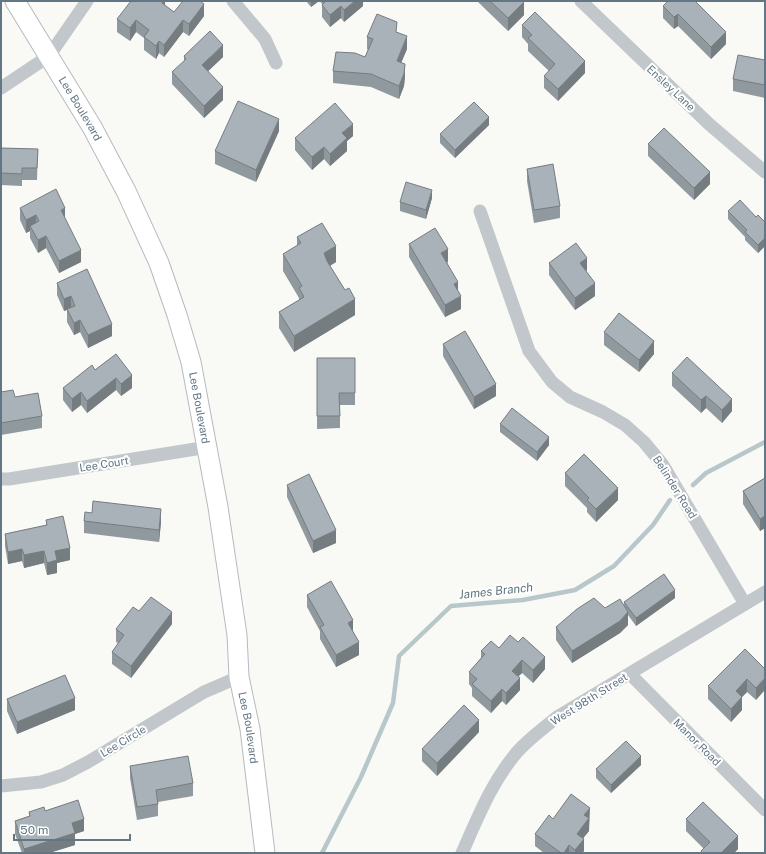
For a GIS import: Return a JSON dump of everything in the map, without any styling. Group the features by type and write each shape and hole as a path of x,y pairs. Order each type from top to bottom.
{"street":[{"name":"Lee Boulevard","path":"14,1 92,127 112,165 159,263 177,315 190,362 208,447 237,635 239,677 250,729 265,853"},
{"path":"1,88 49,56 87,1"},
{"path":"233,1 266,39 276,63"},
{"name":"Ensley Lane","path":"581,1 708,124 765,172"},
{"name":"Belinder Road","path":"480,211 529,351 539,366 552,382 570,397 603,412 625,425 644,442 663,465 746,604"},
{"name":"Lee Court","path":"1,479 9,479 208,447"},
{"name":"West 98th Street","path":"462,853 497,780 519,751 557,717 765,592"},
{"name":"Manor Road","path":"630,674 765,810"},
{"name":"Lee Circle","path":"1,786 41,782 63,775 88,762 204,692 239,677"}],"building":[{"path":"131,1 163,1 162,3 174,12 183,1 200,1 204,4 189,24 183,20 164,45 159,41 156,46 144,37 149,30 136,20 130,28 117,19"},
{"path":"326,1 355,1 344,10 341,6 330,15 322,5"},
{"path":"490,1 523,1 524,2 508,18"},
{"path":"668,1 695,1 726,32 711,47 678,14 674,17 663,6"},
{"path":"535,12 585,61 558,89 544,76 555,64 528,38 532,35 522,25"},
{"path":"377,14 397,22 396,32 407,36 397,61 405,64 404,74 399,86 371,74 333,71 336,52 355,53 365,57 373,39 367,37"},
{"path":"210,31 223,45 202,65 223,87 204,106 172,72 186,59 184,56"},
{"path":"738,55 765,60 765,85 733,79"},
{"path":"238,101 279,119 256,170 215,151"},
{"path":"474,102 489,117 455,150 440,134"},
{"path":"335,103 353,124 342,133 347,138 330,154 324,147 312,157 295,138"},
{"path":"664,128 710,172 694,188 648,144"},
{"path":"1,148 38,149 37,168 22,168 22,174 1,173"},
{"path":"553,164 560,206 534,210 527,169"},
{"path":"406,182 432,190 426,210 400,202"},
{"path":"56,189 65,208 61,210 81,250 59,261 46,236 38,240 30,226 39,221 36,215 26,220 20,208"},
{"path":"740,200 756,217 758,215 765,222 765,238 758,245 745,232 747,230 728,211"},
{"path":"322,223 336,246 324,253 327,261 345,290 349,288 355,299 294,336 279,312 304,297 299,288 302,286 283,254 301,243 297,237"},
{"path":"435,228 448,249 441,253 458,282 454,284 461,296 445,305 409,244"},
{"path":"576,243 587,258 580,263 595,283 575,298 549,263"},
{"path":"87,269 112,324 88,335 80,320 74,323 67,309 75,306 71,296 64,299 57,283"},
{"path":"619,313 654,341 639,360 604,332"},
{"path":"465,331 496,384 474,397 443,344"},
{"path":"116,354 132,375 121,384 116,378 87,401 81,392 72,399 63,388 92,365 95,370"},
{"path":"687,357 732,399 722,410 706,396 701,400 672,373"},
{"path":"317,358 355,358 355,393 339,393 340,416 317,416"},
{"path":"13,390 15,397 38,393 42,416 1,423 1,392"},
{"path":"512,408 549,437 537,452 500,424"},
{"path":"584,454 618,488 596,509 587,500 589,498 565,473"},
{"path":"309,474 336,530 313,541 287,485"},
{"path":"765,478 765,516 760,519 743,491"},
{"path":"93,501 161,509 159,530 84,521 85,512 92,513"},
{"path":"63,516 70,548 55,551 57,560 47,563 44,551 24,555 22,549 8,552 5,534 47,525 46,520"},
{"path":"664,574 675,590 636,618 624,602"},
{"path":"331,581 353,620 348,623 359,642 336,655 320,627 324,625 307,595"},
{"path":"151,597 172,612 131,666 112,652 124,635 116,629 133,607 139,611"},
{"path":"594,598 605,608 620,599 628,612 620,621 572,651 556,627 577,609"},
{"path":"510,635 518,642 523,637 545,657 533,670 522,660 512,671 520,678 506,693 502,689 491,701 472,684 477,679 469,672 485,654 481,651 491,641 499,648"},
{"path":"745,649 765,669 765,678 756,688 747,679 736,691 742,697 731,709 708,686"},
{"path":"65,675 75,698 17,722 7,699"},
{"path":"464,705 479,720 437,763 422,749"},
{"path":"626,741 641,756 611,785 596,769"},
{"path":"188,756 193,783 156,790 158,804 137,807 130,766"},
{"path":"571,794 590,808 584,815 589,818 577,834 584,839 575,850 569,845 564,853 561,853 535,834 549,815 553,819"},
{"path":"78,800 84,819 72,823 75,833 24,849 15,821 30,816 29,812 44,807 45,811"},
{"path":"703,802 738,836 721,853 703,853 701,851 710,842 686,819"}],"waterway":[{"name":"James Branch","path":"693,485 706,473 765,442"},
{"name":"James Branch","path":"322,853 361,777 393,703 399,656 451,606 523,600 575,590 614,566 653,525 670,500"}]}
